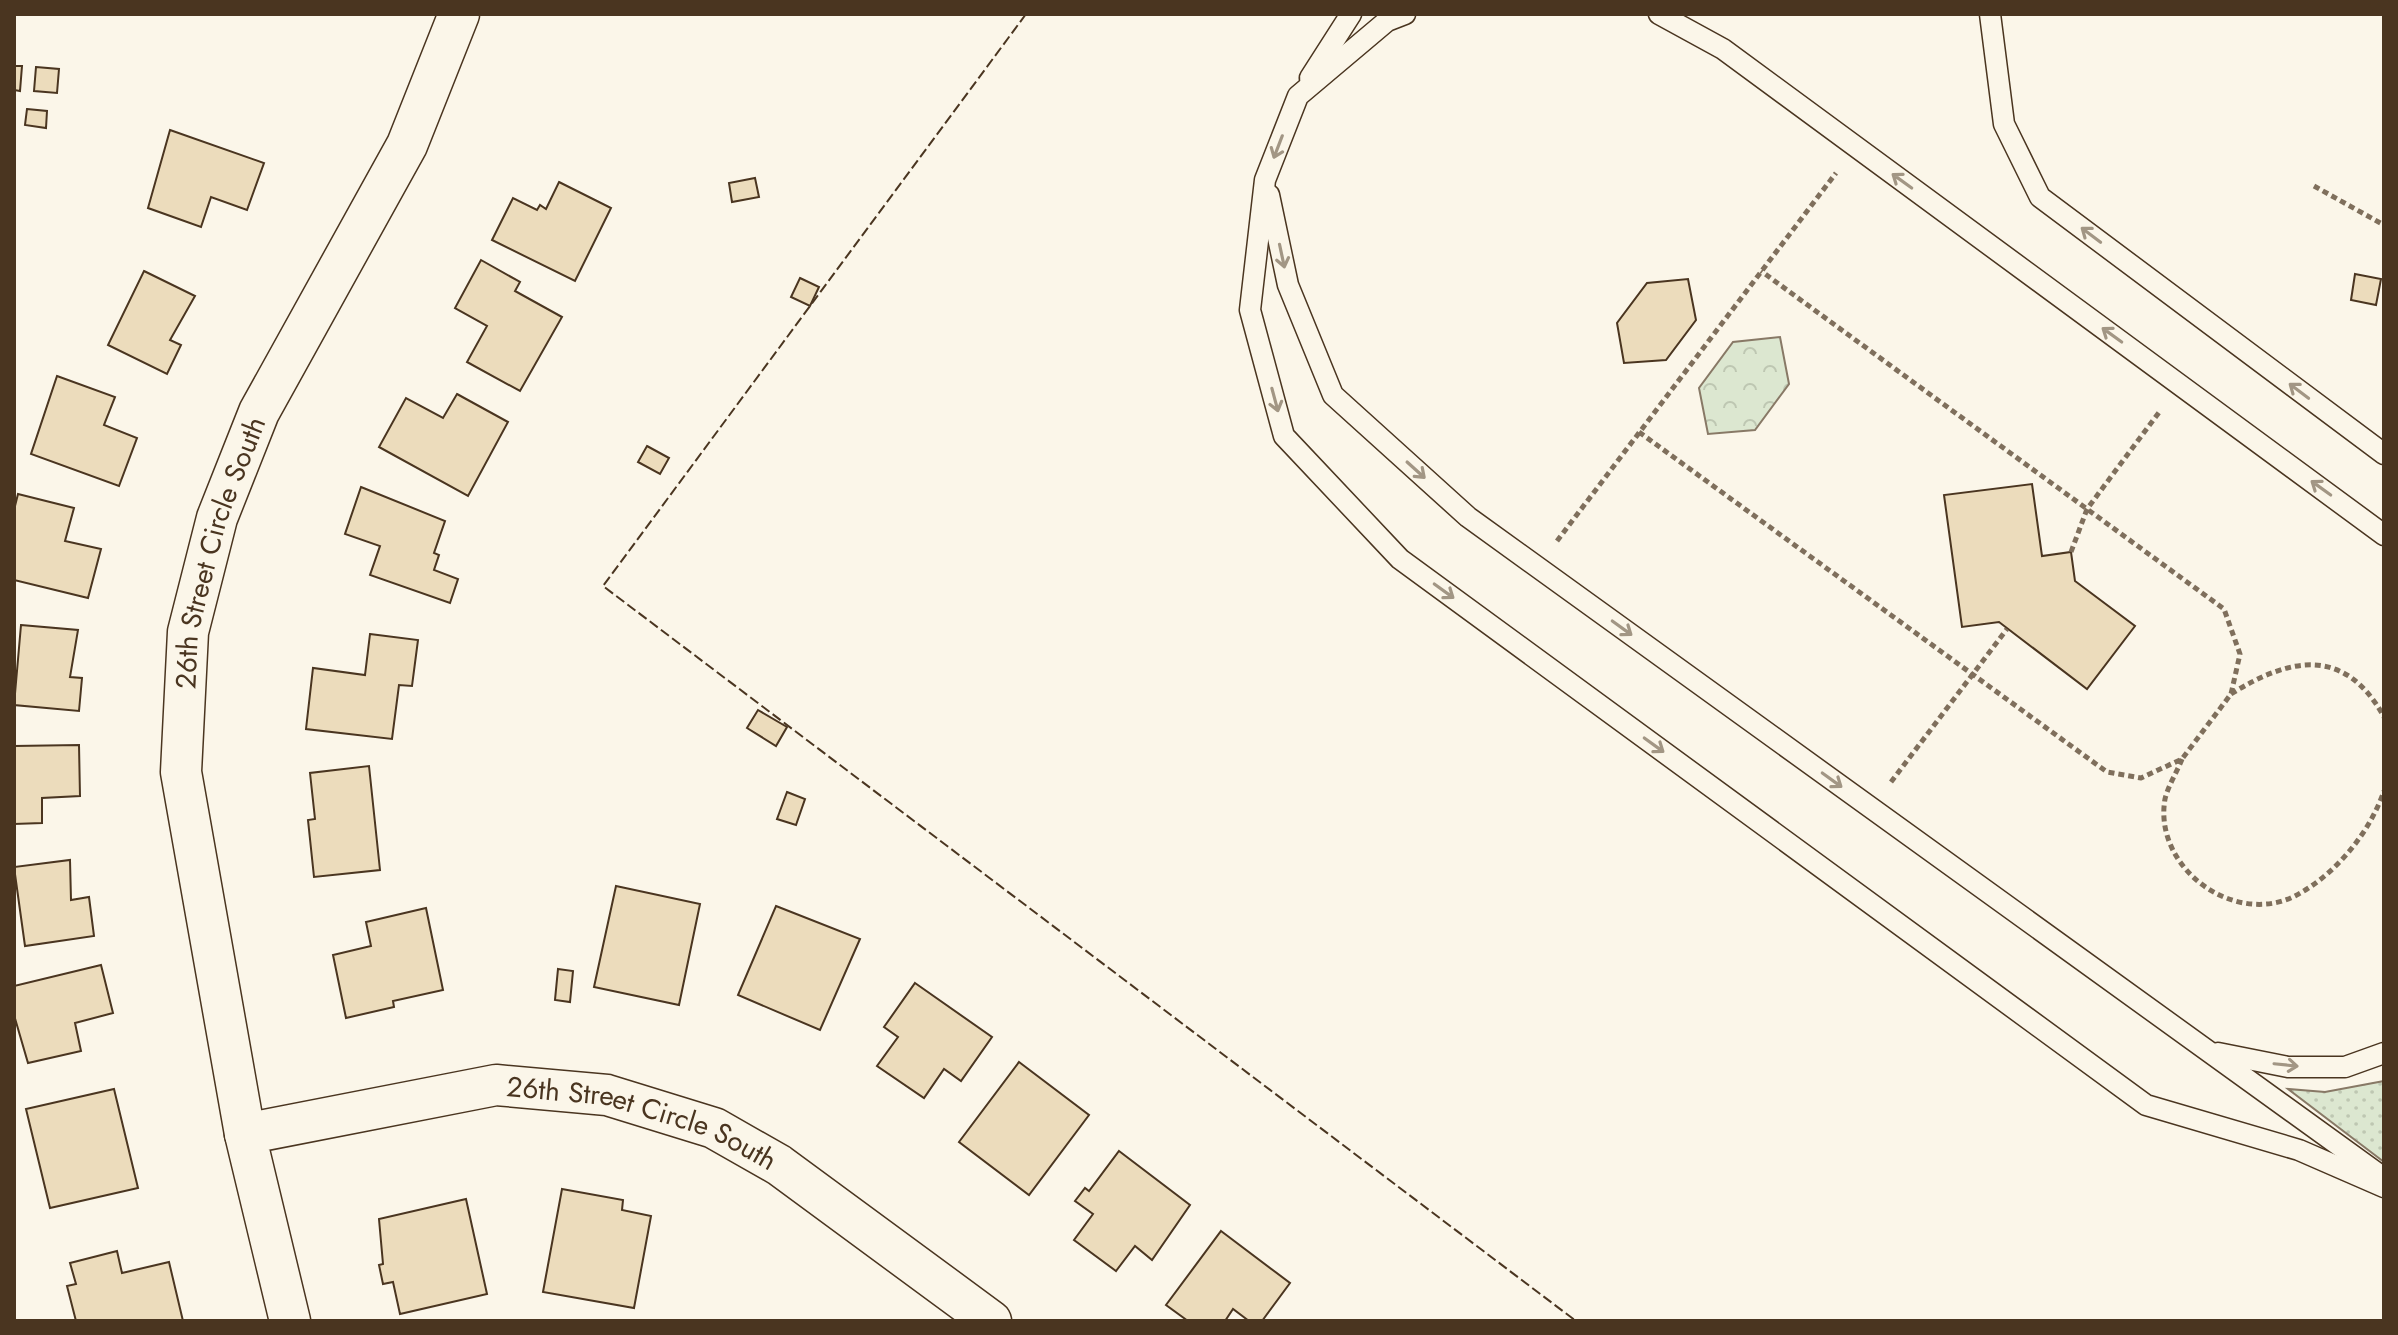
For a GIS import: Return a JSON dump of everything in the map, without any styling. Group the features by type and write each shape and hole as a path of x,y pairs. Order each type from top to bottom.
{"street":[{"name":"26th Street Circle South","path":"290,1321 245,1134 181,772 188,632 217,518 259,412 407,145 459,14"},
{"name":"26th Street Circle South","path":"245,1134 496,1085 607,1095 714,1128 779,1165 991,1321"}],"lane":[{"path":"1351,14 1298,96 1265,180 1250,310 1284,436 1400,559 2146,1105 2299,1150 2384,1187"},
{"path":"1298,96 1387,21 1405,14"},
{"path":"1659,14 1723,49 2384,535"},
{"path":"1990,14 2004,124 2040,197 2384,454"},
{"path":"1265,180 1288,285 1333,395 1468,517 2384,1178"},
{"path":"2210,1052 2288,1067 2345,1067 2384,1053"}],"path":[{"path":"1537,567 1856,147"},
{"path":"2314,186 2384,225"},
{"path":"1761,271 2224,609 2240,654 2231,694"},
{"path":"2071,552 2087,509 2180,385"},
{"path":"1639,432 2107,772 2141,778 2182,759"},
{"path":"1871,808 2007,629"},
{"path":"2384,717 2354,679 2313,662 2267,671 2231,694 2182,759 2165,799 2167,839 2183,869 2212,893 2254,904 2292,898 2335,869 2377,810 2384,791"}],"green space":[{"path":"1780,337 1789,384 1755,430 1708,434 1699,388 1733,342"},
{"path":"2384,1081 2384,1162 2288,1089 2325,1092"}],"building":[{"path":"14,66 22,66 20,91 14,90"},
{"path":"36,67 59,69 57,93 34,91"},
{"path":"27,109 47,111 46,128 25,125"},
{"path":"170,130 264,163 247,210 211,197 201,227 148,208"},
{"path":"755,178 759,197 732,202 729,183"},
{"path":"559,182 611,208 575,281 492,240 513,198 537,210 540,205 546,209"},
{"path":"481,260 520,282 515,291 562,317 520,391 467,362 487,326 455,308"},
{"path":"144,271 195,296 170,340 181,345 167,374 108,345"},
{"path":"2355,274 2381,279 2376,305 2351,300"},
{"path":"800,278 819,287 810,306 791,297"},
{"path":"1688,279 1696,320 1666,360 1624,363 1617,323 1647,283"},
{"path":"57,376 115,397 104,425 137,438 119,486 31,454"},
{"path":"457,394 508,422 468,496 379,447 406,398 443,418"},
{"path":"647,446 669,458 660,474 638,462"},
{"path":"2032,484 2042,556 2071,552 2075,581 2135,626 2087,689 1999,622 1962,627 1944,495"},
{"path":"361,487 445,521 434,553 439,555 434,570 458,579 450,603 370,575 380,546 345,534"},
{"path":"18,494 74,508 65,541 101,549 88,598 14,580 14,510"},
{"path":"21,625 78,630 70,677 82,678 79,711 14,705"},
{"path":"370,634 418,640 412,686 399,685 392,739 306,729 313,668 365,675"},
{"path":"758,710 787,727 776,746 747,728"},
{"path":"79,745 80,796 42,798 42,823 14,824 14,746"},
{"path":"369,766 380,870 314,877 308,820 315,819 310,773"},
{"path":"787,792 805,799 796,825 777,819"},
{"path":"70,860 71,900 89,897 94,936 25,946 14,867"},
{"path":"616,886 700,904 679,1005 594,987"},
{"path":"776,906 860,939 820,1030 738,995"},
{"path":"426,908 443,990 393,1001 394,1007 346,1018 333,955 371,946 366,922"},
{"path":"101,965 113,1013 75,1023 81,1051 28,1063 14,1015 14,986"},
{"path":"558,969 573,971 570,1002 555,1000"},
{"path":"915,983 992,1037 961,1081 944,1069 924,1098 877,1066 898,1037 884,1027"},
{"path":"1019,1062 1089,1115 1029,1195 959,1142"},
{"path":"114,1089 138,1188 50,1208 26,1109"},
{"path":"1119,1151 1190,1205 1152,1260 1135,1246 1116,1271 1074,1240 1093,1214 1075,1201 1085,1188 1089,1191"},
{"path":"562,1189 623,1200 622,1210 651,1216 634,1308 543,1292"},
{"path":"466,1199 487,1294 400,1314 393,1282 383,1284 379,1265 383,1264 379,1219"},
{"path":"1221,1231 1290,1283 1262,1321 1249,1321 1233,1309 1225,1321 1188,1321 1166,1305"},
{"path":"117,1251 122,1273 169,1262 183,1321 76,1321 67,1286 76,1284 70,1263"}],"fence":[{"path":"1026,14 603,586 1576,1321"}]}
